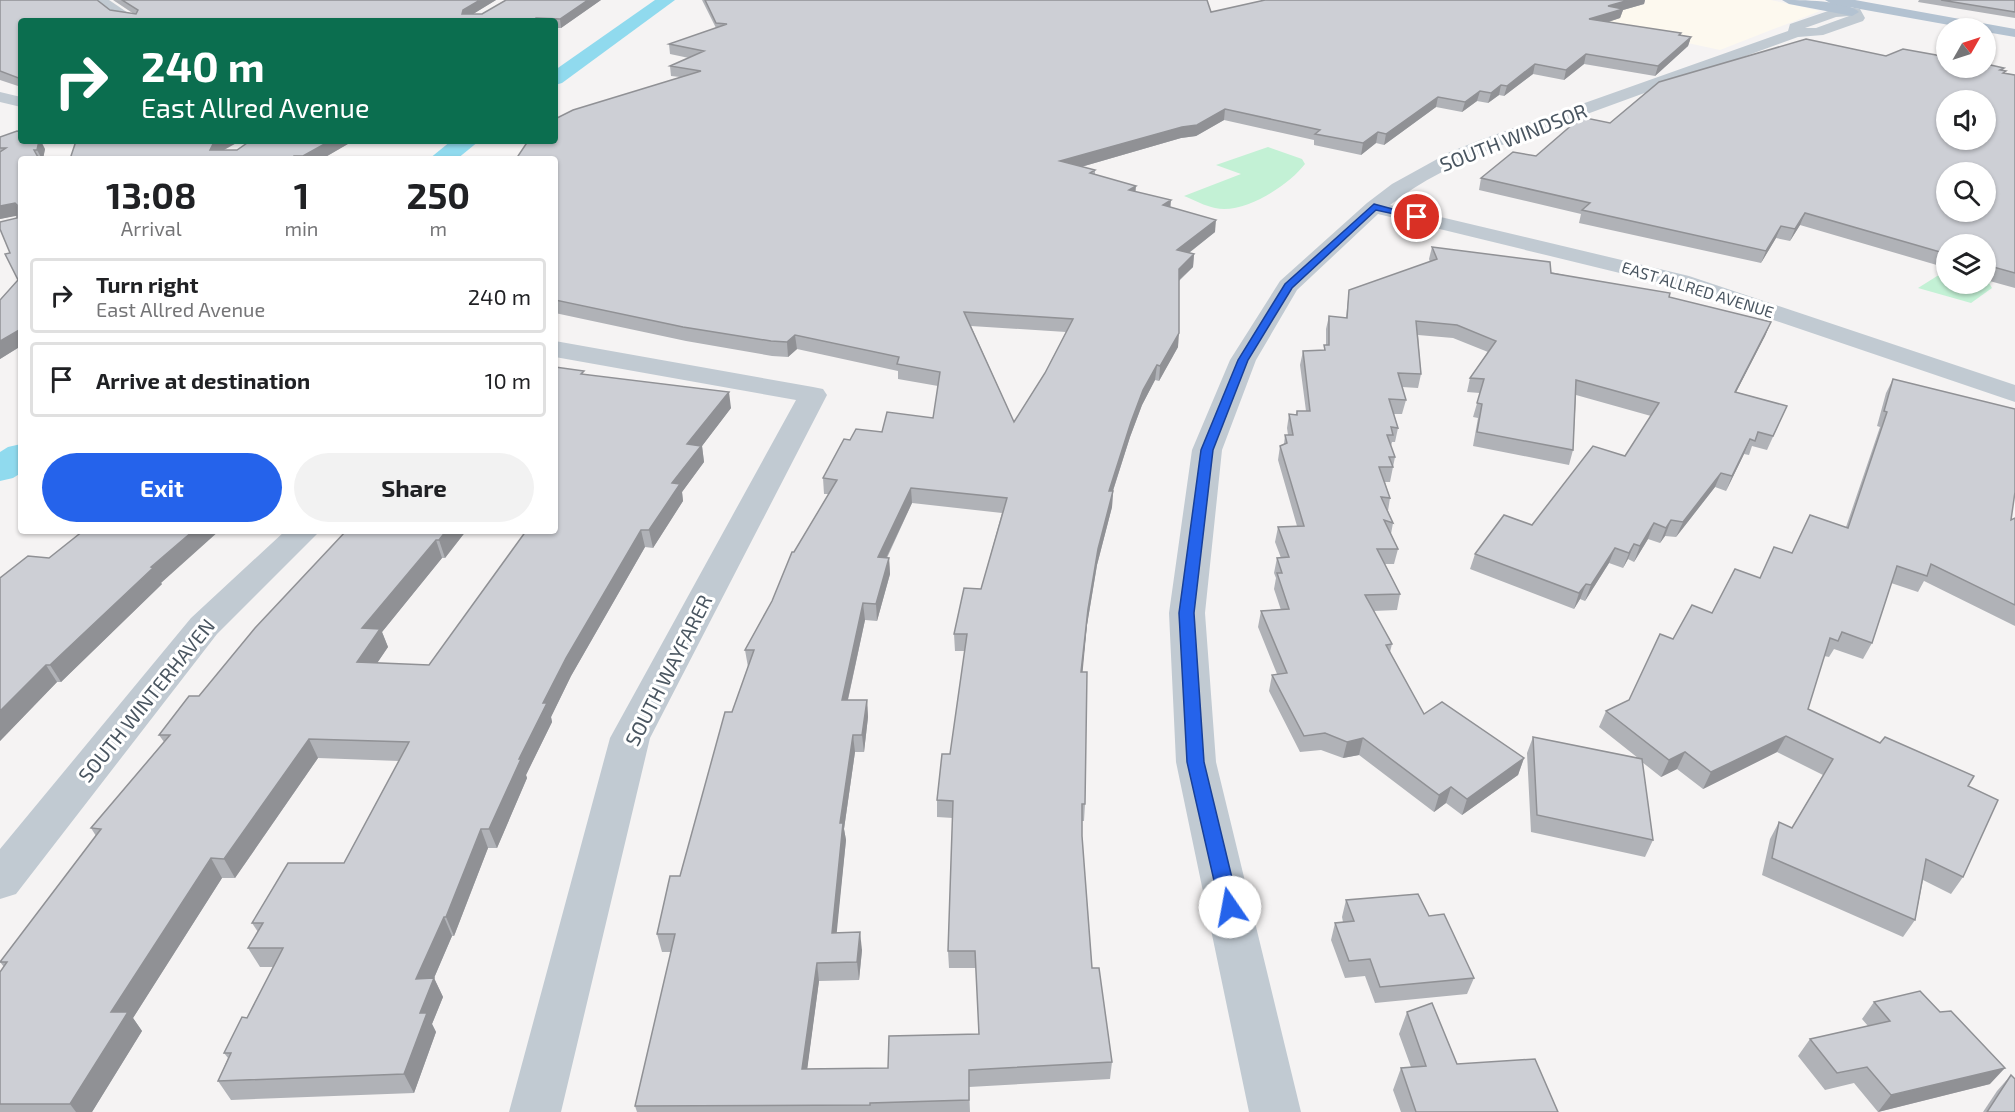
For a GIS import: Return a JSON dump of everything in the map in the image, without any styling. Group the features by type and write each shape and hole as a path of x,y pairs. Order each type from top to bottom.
{"main road":[{"path":"1789,0 1936,28"},
{"path":"1832,0 2015,33"},
{"name":"SOUTH WINDSOR","path":"1855,12 1873,8"},
{"path":"1996,39 2015,42"}],"street":[{"path":"102,0 112,11 127,18"},
{"name":"SOUTH WINDSOR","path":"1275,1112 1196,762 1186,613 1207,450 1243,360 1288,286 1374,207 1399,188 1457,156 1796,33 1818,32 1858,18 1855,12"},
{"path":"0,97 18,101"},
{"name":"EAST ALLRED AVENUE","path":"1374,207 1682,281 2015,394"},
{"name":"SOUTH WAYFARER","path":"535,1112 630,738 813,395 558,350"},
{"name":"SOUTH WINTERHAVEN","path":"0,881 204,626 301,534"}],"shaded area":[{"path":"1489,0 1771,0 1820,11 1720,50"}],"green space":[{"path":"1268,147 1302,159 1305,164 1288,181 1265,196 1252,203 1227,209 1211,207 1184,196 1241,174 1216,165"},
{"path":"1936,277 1936,293 1918,288"},
{"path":"1939,294 1984,294 1971,303"}],"building":[{"path":"0,0 97,0 110,10 136,14 138,10 122,0 480,0 463,10 462,14 482,14 506,0 588,0 560,19 18,18 18,78 0,71"},
{"path":"705,0 1207,0 1211,12 1265,0 1629,0 1608,6 1623,9 1589,19 1681,33 1679,35 1691,37 1658,66 1586,54 1566,70 1535,64 1507,86 1501,85 1491,93 1480,91 1465,102 1438,97 1386,134 1378,132 1363,143 1315,134 1320,130 1225,109 1197,125 1182,127 1060,161 1095,170 1090,173 1136,186 1129,190 1171,200 1163,205 1216,220 1177,250 1194,254 1179,269 1179,333 1143,390 1131,422 1109,491 1113,491 1098,549 1088,609 1081,672 1087,672 1085,804 1082,804 1082,836 1092,968 1099,968 1112,1062 969,1070 969,1100 870,1103 870,1105 635,1106 675,934 657,934 670,876 680,876 725,712 732,712 754,650 745,650 772,601 792,552 837,480 823,478 844,439 850,440 856,429 882,432 887,412 933,418 940,372 897,364 899,357 795,335 787,342 771,341 683,327 558,301 558,156 518,156 526,144 558,144 558,118 573,110 701,71 670,66 704,51 669,44 727,24 716,23","holes":["964,312 1073,319 1045,373 1014,422","911,488 1007,498 981,589 964,588 954,634 967,634 950,754 942,754 937,800 953,801 948,951 975,951 979,1034 889,1036 888,1068 802,1069 817,963 857,962 860,932 832,933 843,823 840,823 853,735 862,735 867,700 842,700 863,603 876,604 889,558 878,557"]},
{"path":"1941,0 2015,0 2015,12"},
{"path":"1806,39 1886,56 1903,49 1936,55 1936,78 1996,78 1996,66 2004,68 2000,70 2006,71 2003,73 2015,75 2015,273 1996,268 1996,234 1936,234 1936,251 1805,213 1795,229 1781,226 1766,251 1582,210 1590,203 1481,178 1513,152 1536,156 1581,117 1610,123 1659,82"},
{"path":"17,131 18,144 38,144 37,150 34,150 37,156 18,156 18,280 5,254 10,253 0,229 0,222 17,218 17,205 15,203 0,206 0,152 6,148 0,148 0,137"},
{"path":"75,144 213,144 210,150 237,150 246,144 325,144 303,156 71,156"},
{"path":"1432,247 1550,262 1551,273 1670,293 1669,297 1771,322 1735,392 1787,406 1773,436 1758,432 1755,441 1750,439 1732,476 1721,473 1683,522 1671,520 1666,528 1654,523 1640,546 1634,544 1629,553 1615,548 1591,585 1586,584 1579,593 1475,554 1504,515 1532,525 1593,446 1625,456 1659,403 1576,380 1573,450 1477,432 1482,404 1477,403 1484,379 1470,378 1496,341 1457,325 1416,321 1421,374 1398,373 1406,400 1389,399 1398,428 1391,427 1393,435 1387,435 1395,457 1389,457 1393,467 1379,467 1390,498 1381,497 1393,523 1384,520 1398,549 1377,549 1400,594 1365,595 1392,644 1386,645 1424,714 1442,702 1524,758 1467,799 1451,787 1439,795 1363,738 1347,742 1325,733 1304,736 1272,675 1287,673 1261,611 1289,609 1277,573 1282,573 1277,558 1289,557 1278,527 1304,526 1280,446 1287,443 1285,435 1293,435 1289,414 1297,415 1297,411 1310,411 1303,351 1325,350 1324,345 1329,345 1329,316 1347,318 1349,290 1437,259"},
{"path":"18,280 18,331 0,341 0,300"},
{"path":"558,367 584,371 581,374 729,392 687,444 701,446 672,483 680,484 649,530 641,530 566,658 543,703 547,703 519,759 521,759 489,829 481,829 446,917 444,917 416,979 434,978 420,1013 427,1013 404,1074 218,1081 231,1053 224,1053 242,1017 247,1018 283,948 248,948 263,923 252,923 288,863 344,863 409,742 309,739 224,859 211,858 111,1012 128,1012 70,1104 0,1104 0,972 7,962 0,962 101,829 91,828 170,735 159,735 189,696 199,696 255,628 343,534 444,534 439,540 436,540 362,628 380,629 357,662 429,665 524,534 558,534"},
{"path":"1893,379 2015,409 2015,492 2011,520 2015,518 2015,605 1931,564 1927,576 1897,566 1872,643 1842,632 1838,641 1830,638 1808,709 1880,743 1885,737 1974,776 1968,786 1998,800 1963,877 1926,859 1915,920 1772,858 1779,822 1792,828 1833,759 1786,736 1711,772 1685,752 1669,760 1606,711 1629,700 1660,634 1673,639 1692,605 1712,613 1735,569 1760,578 1774,547 1792,553 1810,515 1848,528 1887,412 1884,411"},
{"path":"79,534 190,534 151,567 153,568 50,665 46,665 0,711 0,578 28,556 49,558"},
{"path":"1533,737 1642,759 1653,840 1537,815"},
{"path":"1418,894 1429,916 1444,914 1474,978 1380,987 1370,959 1349,961 1335,923 1354,921 1346,900"},
{"path":"1920,991 1940,1012 1951,1011 2005,1068 1891,1095 1867,1067 1837,1073 1810,1039 1890,1021 1874,1002"},
{"path":"1432,1003 1457,1064 1535,1059 1558,1112 1416,1112 1401,1068 1426,1066 1407,1012"},
{"path":"2011,1075 2015,1079 2015,1112 1987,1112"}],"waterway":[{"path":"558,77 666,0"},
{"path":"445,156 463,144"},
{"path":"0,470 18,457"}],"route":[{"path":"1230,907 1196,762 1186,613 1207,450 1243,360 1288,286 1374,207 1417,217"}]}
